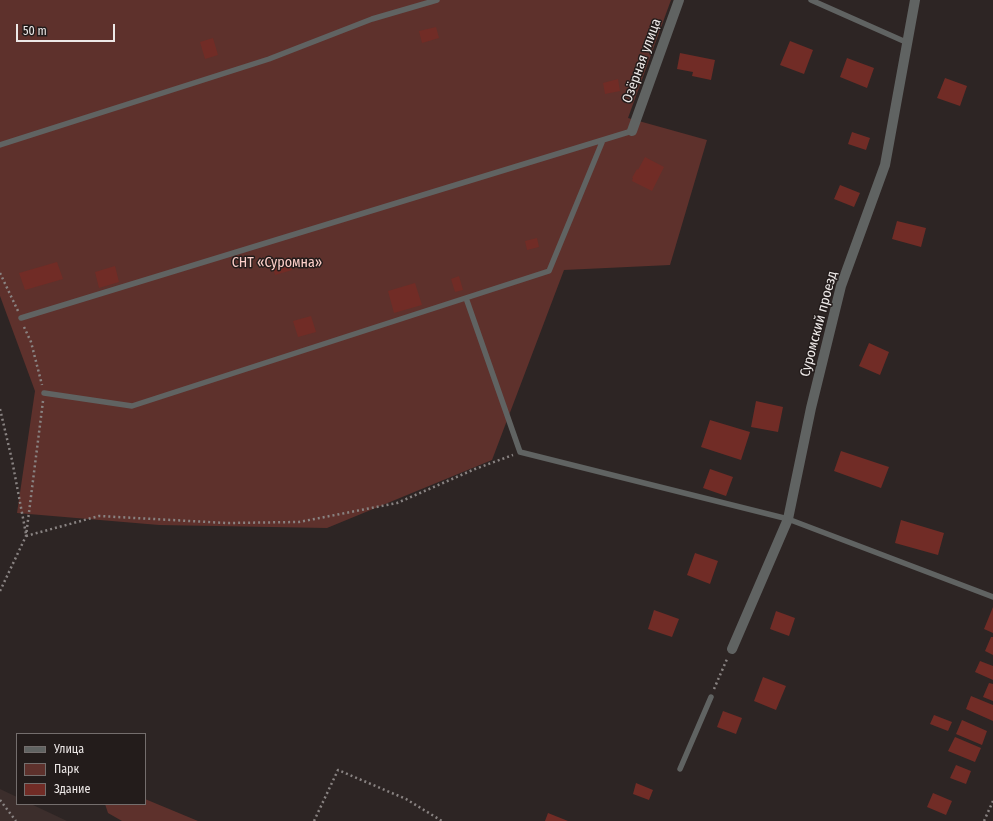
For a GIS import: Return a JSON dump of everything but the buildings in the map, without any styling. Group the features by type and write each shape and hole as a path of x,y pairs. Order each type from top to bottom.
{"street":[{"name":"Озёрная улица","path":"632,131 679,0"},
{"name":"Суромский проезд","path":"732,649 788,519 811,408 841,286 885,165 915,0"}],"lane":[{"path":"0,144 269,59 372,19 437,0"},
{"path":"811,0 908,43"},
{"path":"21,318 632,131"},
{"path":"44,393 132,406 549,271 603,140"},
{"path":"466,298 520,452 788,519 993,597"},
{"path":"680,769 711,697"}],"path":[{"path":"0,273 31,342 44,393 26,536 0,591"},
{"path":"0,409 12,460 26,536"},
{"path":"26,536 99,516 226,523 299,522 397,503 475,469 520,452"},
{"path":"711,697 732,649"},
{"path":"314,821 338,770 406,799 442,821"},
{"path":"0,800 16,821"},
{"path":"984,821 993,801"}],"shaded area":[{"path":"0,789 16,797 16,805 33,805 67,821 0,821"}],"green space":[{"name":"СНТ «Суромна»","path":"0,0 671,0 628,118 707,140 670,265 564,270 492,460 327,528 159,525 17,513 35,391 0,296"},
{"path":"146,799 198,821 122,821 108,813 105,805 146,805"}]}
